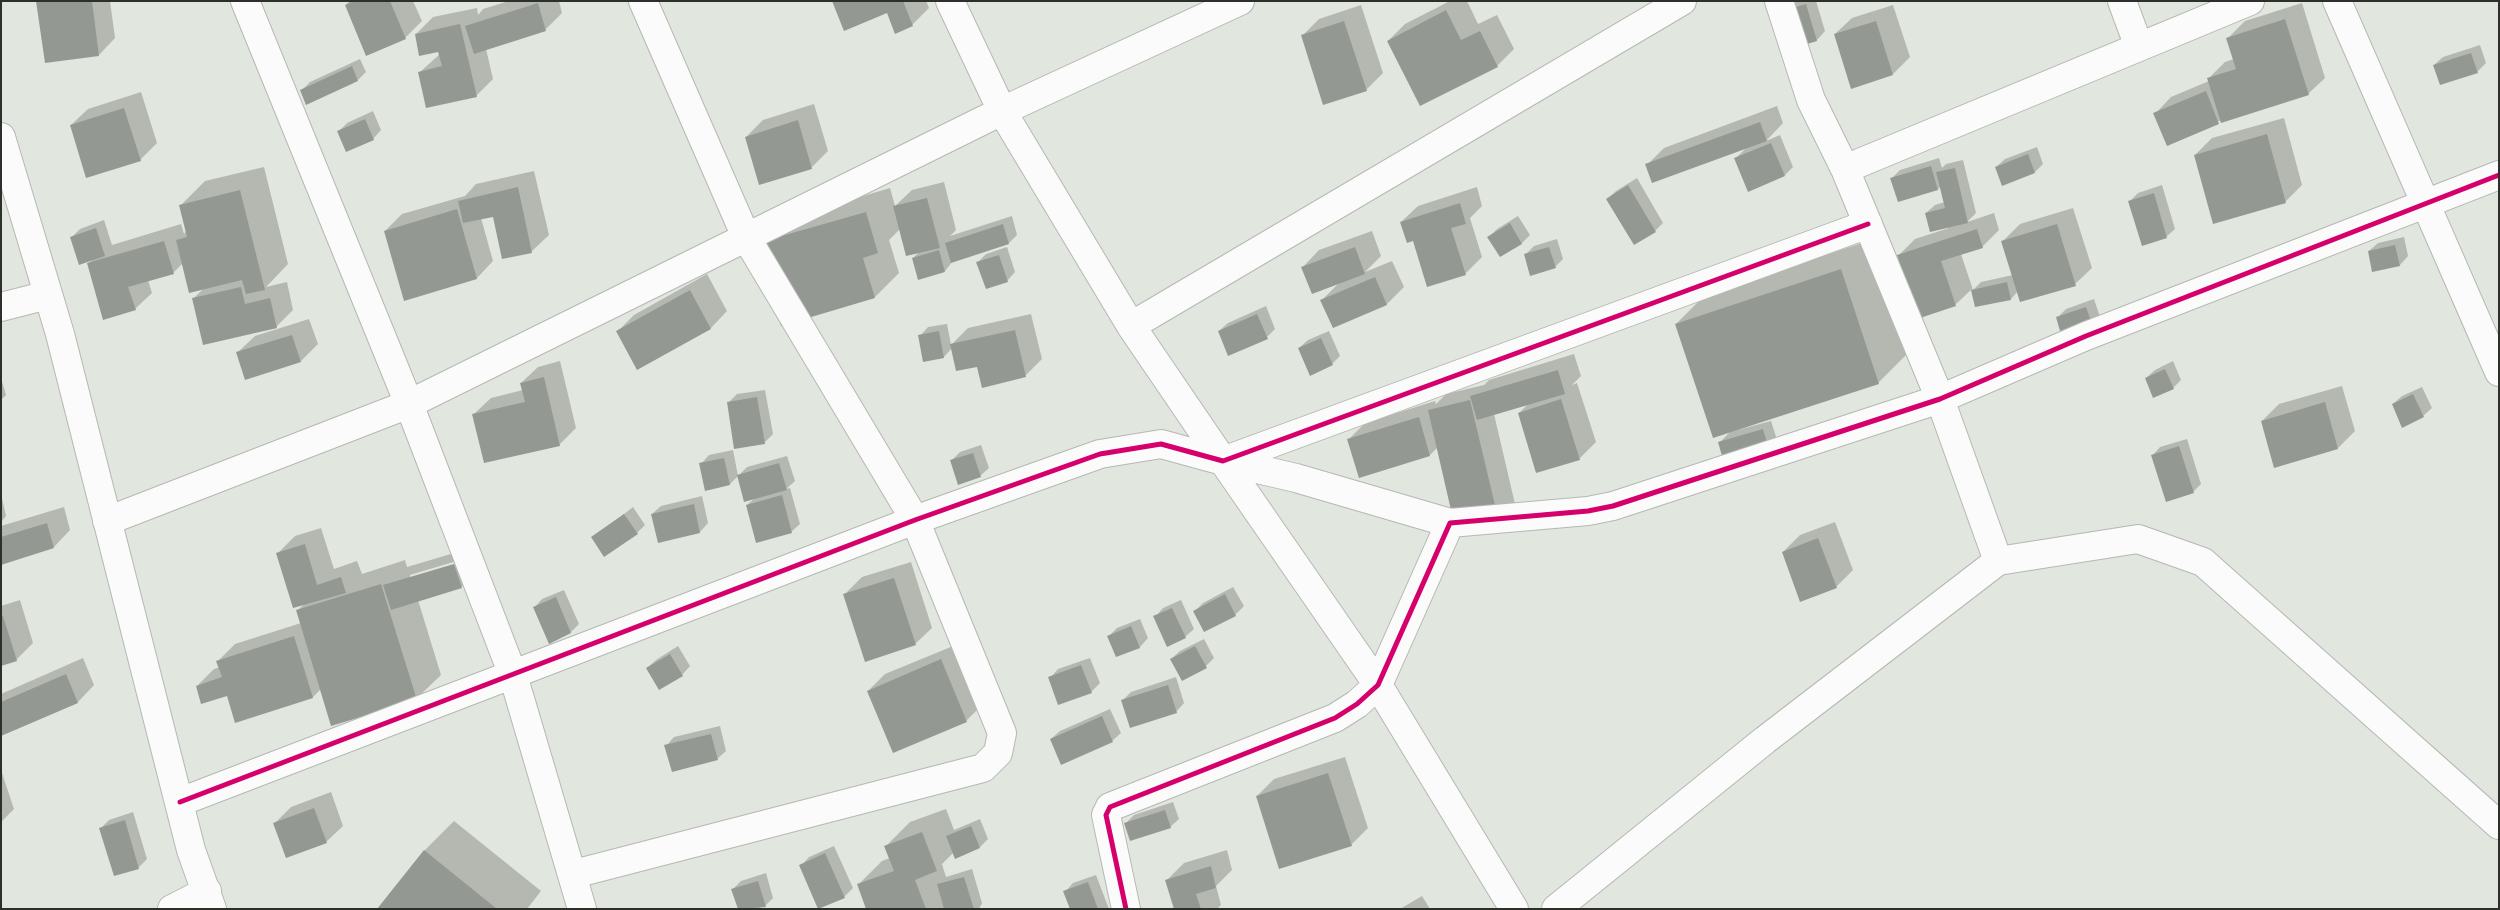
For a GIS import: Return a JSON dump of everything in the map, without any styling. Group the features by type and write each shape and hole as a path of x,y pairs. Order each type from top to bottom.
{"street":[{"path":"245,1 409,404 513,676 574,874 582,909"},
{"path":"574,874 983,768 998,753 1002,733 915,520 746,238 643,1"},
{"path":"950,1 1002,111 1131,326 1378,685 1514,909"},
{"path":"107,521 409,404 1002,111 1240,1"},
{"path":"1131,326 1682,1"},
{"path":"1778,1 1811,100 1845,169 1940,399 1998,561"},
{"path":"2122,1 2139,47"},
{"path":"1845,169 2250,1"},
{"path":"2337,1 2499,372"},
{"path":"1,137 48,295 191,850 209,900 172,909"},
{"path":"180,802 513,676 915,520 1100,454 1161,444 1296,478 1450,523 1588,511 1614,506 1940,399 2086,336 2499,175"},
{"path":"1223,461 1868,224"},
{"path":"1,307 48,295"},
{"path":"1126,909 1106,815 1110,807 1335,718 1358,704 1378,685 1450,523"},
{"path":"1556,909 1765,740 1998,561 2138,539 2203,562 2499,825"}],"building":[{"path":"36,1 92,1 99,56 45,63"},
{"path":"353,1 390,1 406,39 366,56 345,5"},
{"path":"832,1 903,1 913,26 895,34 887,13 844,31"},
{"path":"538,3 546,31 474,54 465,26"},
{"path":"1806,4 1817,41 1794,48 1783,11"},
{"path":"1446,10 1461,40 1480,31 1498,67 1420,106 1387,41"},
{"path":"2285,19 2309,95 2221,123 2207,78 2236,69 2226,38"},
{"path":"1344,21 1367,91 1323,105 1301,35"},
{"path":"1876,21 1893,75 1851,89 1834,34"},
{"path":"460,24 477,97 426,108 418,72 442,66 438,52 419,56 415,34"},
{"path":"2471,53 2478,73 2440,85 2433,65"},
{"path":"352,66 358,81 306,105 300,90"},
{"path":"2206,91 2219,124 2167,146 2153,113"},
{"path":"124,108 141,161 86,178 70,125"},
{"path":"365,119 374,140 346,152 337,131"},
{"path":"798,120 812,169 759,185 745,137"},
{"path":"1760,122 1767,141 1652,183 1645,164"},
{"path":"2267,134 2286,203 2213,224 2194,155"},
{"path":"1771,143 1785,176 1748,192 1734,158"},
{"path":"2028,154 2035,173 2002,186 1995,167"},
{"path":"1931,166 1938,190 1898,202 1890,178"},
{"path":"1955,168 1968,223 1930,232 1925,213 1945,208 1936,172"},
{"path":"1628,185 1656,232 1634,245 1606,199"},
{"path":"518,187 532,253 502,259 493,217 463,223 458,201"},
{"path":"240,190 265,290 246,294 242,280 189,293 176,240 187,237 179,205"},
{"path":"2154,193 2167,238 2142,246 2128,201"},
{"path":"927,198 940,248 906,256 893,206"},
{"path":"1460,203 1466,224 1451,228 1466,275 1427,287 1413,241 1407,243 1400,222"},
{"path":"457,209 477,279 404,301 384,231"},
{"path":"866,212 878,253 863,258 875,298 781,326 757,243"},
{"path":"1510,223 1522,244 1500,257 1487,237"},
{"path":"1003,224 1009,244 951,263 945,243"},
{"path":"2057,224 2076,286 2020,302 2001,241"},
{"path":"96,228 105,256 79,265 70,237"},
{"path":"1977,229 1983,248 1941,261 1956,306 1917,319 1897,255"},
{"path":"164,241 174,274 128,287 136,310 103,320 87,263"},
{"path":"2395,245 2400,266 2372,272 2368,251"},
{"path":"1355,247 1365,274 1312,294 1301,267"},
{"path":"1549,247 1556,268 1530,276 1524,254"},
{"path":"939,250 945,272 918,280 912,258"},
{"path":"999,255 1008,282 986,289 976,262"},
{"path":"1841,269 1879,384 1713,438 1675,324"},
{"path":"1375,277 1387,305 1333,328 1320,300"},
{"path":"2007,282 2011,300 1975,307 1971,290"},
{"path":"241,287 245,304 270,298 277,328 203,345 192,298"},
{"path":"690,290 711,329 637,370 616,331"},
{"path":"2086,307 2093,327 2062,338 2056,317"},
{"path":"1257,314 1268,339 1228,356 1218,331"},
{"path":"1015,330 1026,377 982,388 977,367 956,371 950,344"},
{"path":"939,331 944,358 923,362 918,335"},
{"path":"292,335 301,362 245,380 236,352"},
{"path":"1321,338 1333,365 1310,376 1298,348"},
{"path":"2165,369 2174,389 2153,398 2145,378"},
{"path":"1558,370 1565,394 1477,420 1470,396"},
{"path":"544,377 560,446 484,463 472,414 525,402 520,383"},
{"path":"2413,394 2424,417 2402,428 2392,404"},
{"path":"757,397 765,444 734,449 727,402"},
{"path":"1561,399 1580,460 1536,473 1518,413"},
{"path":"1470,400 1499,522 1456,532 1428,410"},
{"path":"2325,402 2338,449 2274,468 2261,421"},
{"path":"1419,417 1430,456 1359,478 1347,439"},
{"path":"1763,429 1771,456 1726,470 1718,442"},
{"path":"2179,446 2194,493 2166,502 2151,455"},
{"path":"973,453 981,477 958,485 950,460"},
{"path":"724,458 730,485 705,491 699,463"},
{"path":"779,463 787,490 744,502 737,475"},
{"path":"782,495 792,533 756,543 746,505"},
{"path":"694,504 700,533 658,543 651,514"},
{"path":"624,514 638,534 604,557 591,537"},
{"path":"47,523 54,548 1,565 1,537"},
{"path":"1818,538 1837,588 1800,602 1782,552"},
{"path":"305,544 317,585 341,577 346,593 293,608 276,553"},
{"path":"454,564 462,588 391,610 383,585"},
{"path":"894,578 916,645 865,662 843,594"},
{"path":"381,584 417,700 331,726 296,610"},
{"path":"1225,594 1236,616 1204,632 1193,611"},
{"path":"556,597 571,633 549,644 533,607"},
{"path":"1172,608 1186,638 1167,647 1153,616"},
{"path":"1,616 3,616 17,661 1,666"},
{"path":"1131,626 1140,648 1116,657 1107,636"},
{"path":"294,636 313,698 235,723 227,696 201,704 196,686 222,677 216,661"},
{"path":"1195,646 1207,668 1182,681 1170,659"},
{"path":"670,654 683,676 659,690 646,668"},
{"path":"941,659 967,722 893,753 867,691"},
{"path":"1081,665 1092,693 1058,705 1048,677"},
{"path":"66,674 78,703 1,736 1,702"},
{"path":"1168,685 1177,713 1130,728 1121,700"},
{"path":"1102,716 1113,742 1061,765 1050,739"},
{"path":"711,734 718,760 672,772 664,745"},
{"path":"1328,773 1352,846 1279,869 1256,796"},
{"path":"314,808 327,843 286,858 273,823"},
{"path":"1165,810 1171,828 1130,841 1124,823"},
{"path":"125,820 139,869 114,876 99,828"},
{"path":"971,826 980,848 955,859 946,836"},
{"path":"922,832 937,871 915,880 926,909 866,909 857,884 894,871 884,846"},
{"path":"424,850 497,909 377,909"},
{"path":"825,853 845,898 818,909 799,865"},
{"path":"1211,866 1216,888 1196,894 1201,909 1174,909 1165,880"},
{"path":"964,877 974,909 944,909 937,884"},
{"path":"758,881 766,907 738,909 731,889"},
{"path":"1088,882 1098,909 1070,909 1063,891"}],"cycle path":[{"path":"1126,909 1106,815 1110,807 1335,718 1357,704 1378,685 1450,523 1588,511 1613,506 1940,399 2086,336 2499,175"},
{"path":"180,802 915,520 1100,454 1161,444 1223,461 1868,224"}]}
